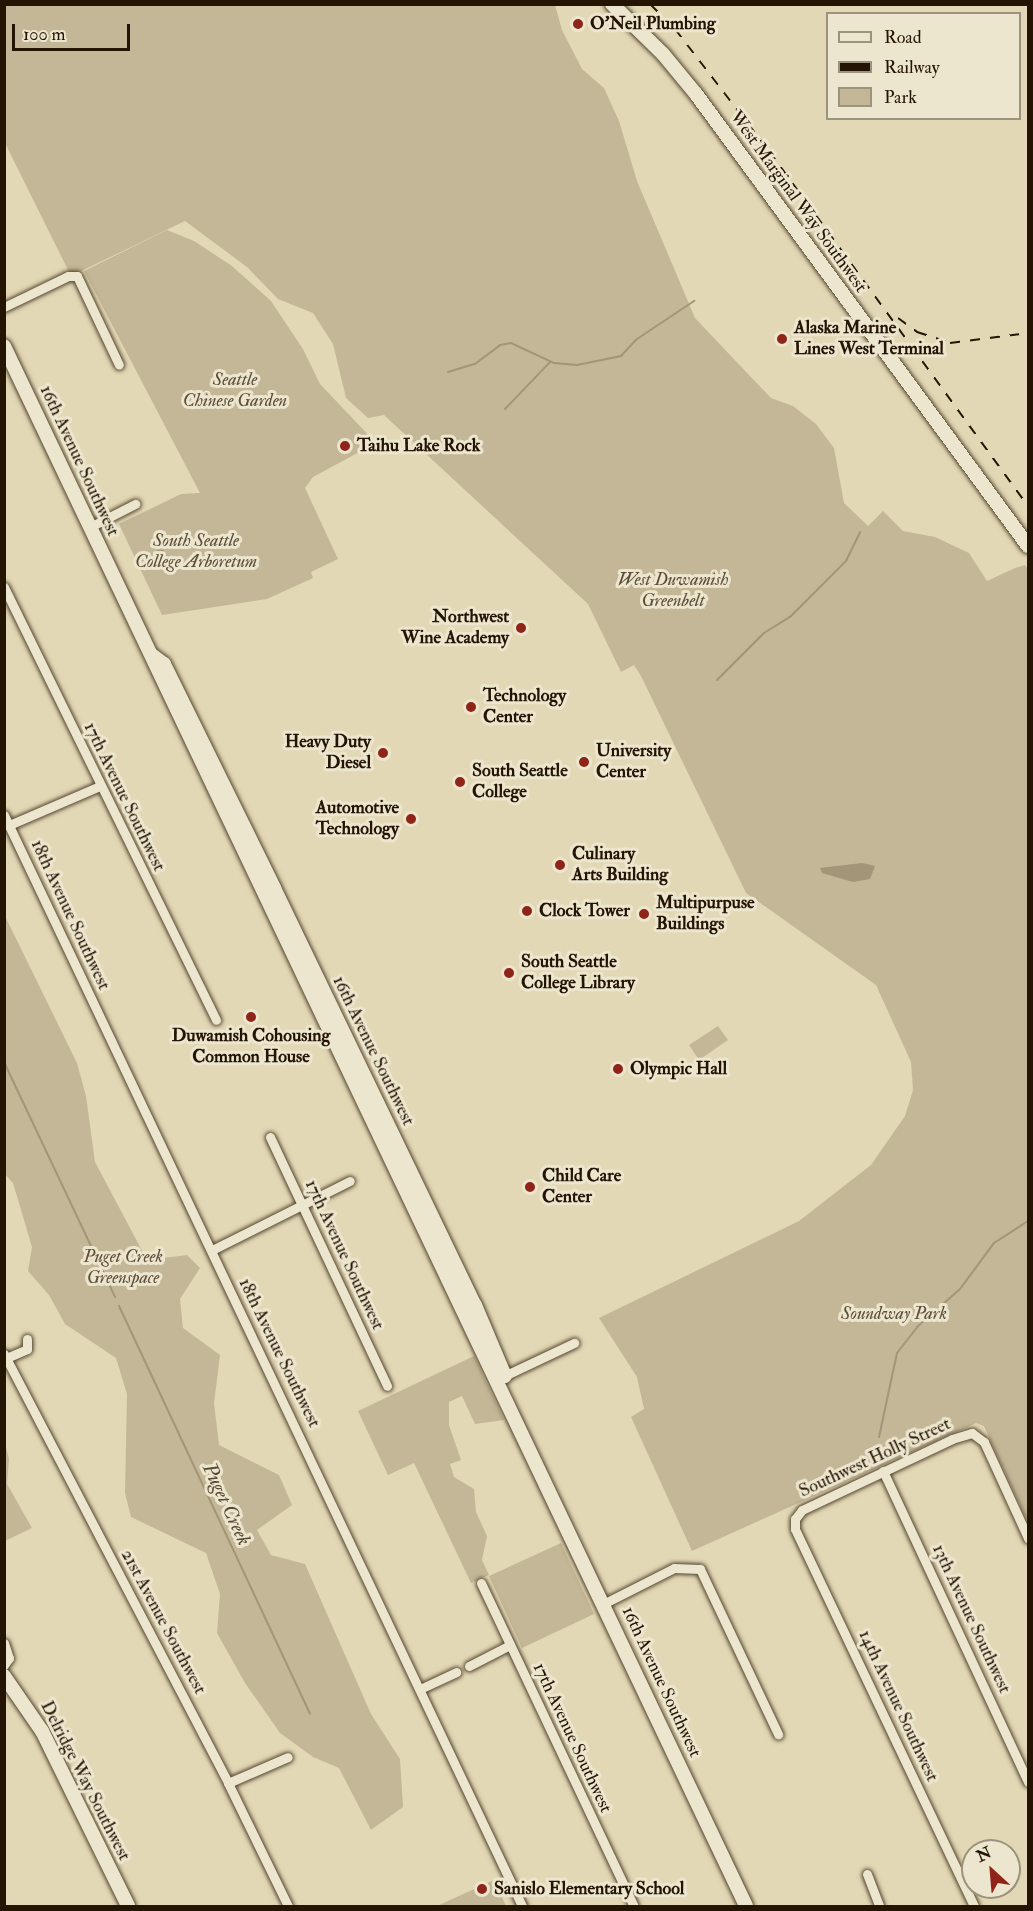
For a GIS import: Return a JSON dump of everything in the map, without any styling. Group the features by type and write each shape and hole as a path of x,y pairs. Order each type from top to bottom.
{"street":[{"name":"West Marginal Way Southwest","path":"612,4 663,54 696,94 1029,546"},
{"path":"4,307 68,276 77,276 119,365"},
{"name":"16th Avenue Southwest","path":"4,346 152,655 161,680 501,1378 543,1473 747,1906"},
{"path":"90,527 135,504"},
{"name":"17th Avenue Southwest","path":"4,587 216,1020"},
{"path":"9,825 100,786"},
{"name":"18th Avenue Southwest","path":"4,815 522,1906"},
{"name":"17th Avenue Southwest","path":"270,1137 387,1386"},
{"path":"212,1250 350,1181"},
{"path":"5,1357 27,1349 27,1340"},
{"path":"501,1378 574,1343"},
{"name":"21st Avenue Southwest","path":"5,1357 228,1783 288,1906"},
{"name":"Southwest Holly Street","path":"795,1519 802,1510 883,1471 972,1433 984,1442 1029,1538"},
{"name":"13th Avenue Southwest","path":"883,1471 1029,1782"},
{"name":"14th Avenue Southwest","path":"795,1519 795,1529 974,1906"},
{"path":"604,1603 674,1568 690,1566 704,1574 778,1734"},
{"name":"17th Avenue Southwest","path":"481,1583 634,1906"},
{"path":"4,1643 9,1658 4,1665"},
{"path":"469,1666 510,1645"},
{"path":"420,1689 456,1672"},
{"name":"Delridge Way Southwest","path":"4,1676 42,1731 128,1906"},
{"path":"228,1783 288,1757"},
{"path":"867,1874 879,1906"}],"green space":[{"path":"5,5 555,5 562,30 582,69 604,88 619,121 637,181 695,318 771,398 793,406 816,424 834,448 844,503 868,526 883,511 903,531 935,537 969,553 987,581 1025,565 1028,569 1028,1522 984,1426 976,1423 692,1551 631,1417 644,1409 637,1377 599,1318 799,1221 871,1165 905,1116 913,1090 911,1062 876,985 746,893 641,676 634,665 621,672 588,604 384,415 368,418 346,398 333,344 313,313 278,299 247,267 185,221 71,276 5,143"},
{"name":"Seattle Chinese Garden","path":"167,230 194,241 232,266 271,301 303,349 320,384 376,443 313,477 305,488 338,559 311,572 313,578 267,599 162,615 119,524 181,494 200,493 84,271"},
{"name":"Puget Creek Greenspace","path":"4,914 77,1063 86,1096 95,1162 147,1260 187,1255 200,1268 180,1299 183,1328 220,1355 214,1403 219,1445 279,1475 292,1505 257,1530 271,1555 305,1564 371,1714 400,1759 403,1807 371,1830 339,1768 313,1757 280,1733 245,1683 217,1633 220,1594 206,1553 131,1517 125,1493 127,1394 116,1358 65,1324 49,1295 28,1271 32,1247 13,1183 5,1174"},
{"path":"718,1026 728,1040 699,1060 689,1045"},
{"path":"474,1356 504,1420 475,1424 462,1396 449,1402 449,1425 461,1460 450,1464 454,1477 474,1489 476,1512 487,1536 482,1560 489,1575 471,1583 414,1463 388,1475 358,1411"},
{"path":"5,1443 9,1459 7,1484 32,1528 5,1541"},
{"path":"561,1543 594,1614 522,1648 489,1576"},
{"path":"494,1880 506,1906 437,1906"}],"shaded area":[{"path":"862,863 875,866 870,879 853,882 822,873 820,868"}],"waterway":[{"path":"448,372 475,364 500,345 511,343 554,363 577,365 621,356 637,339 694,301"},
{"path":"505,409 550,362"},
{"path":"717,680 764,633 791,616 846,561 860,532"},
{"path":"158,551 163,551 173,566"},
{"name":"Puget Creek","path":"4,1062 115,1297"},
{"path":"879,1437 897,1353 917,1327 960,1289 994,1243 1028,1221"},
{"name":"Puget Creek","path":"119,1306 310,1713"}],"railway":[{"path":"650,4 675,29 769,151 1028,506"},
{"path":"898,318 917,332 950,343 1028,333"}],"place":[{"name":"O'Neil Plumbing","path":"578,24"},
{"name":"Alaska Marine Lines West Terminal","path":"782,339"},
{"name":"Taihu Lake Rock","path":"345,446"},
{"name":"Northwest Wine Academy","path":"521,628"},
{"name":"Technology Center","path":"471,707"},
{"name":"Heavy Duty Diesel","path":"383,753"},
{"name":"University Center","path":"584,762"},
{"name":"South Seattle College","path":"460,782"},
{"name":"Automotive Technology","path":"411,819"},
{"name":"Culinary Arts Building","path":"560,865"},
{"name":"Clock Tower","path":"527,911"},
{"name":"Multipurpuse Buildings","path":"644,914"},
{"name":"South Seattle College Library","path":"509,973"},
{"name":"Duwamish Cohousing Common House","path":"251,1017"},
{"name":"Olympic Hall","path":"618,1069"},
{"name":"Child Care Center","path":"530,1187"},
{"name":"Sanislo Elementary School","path":"482,1889"}],"park label":[{"name":"South Seattle College Arboretum","path":"196,552"},
{"name":"West Duwamish Greenbelt","path":"673,591"},
{"name":"Soundway Park","path":"894,1314"}]}
